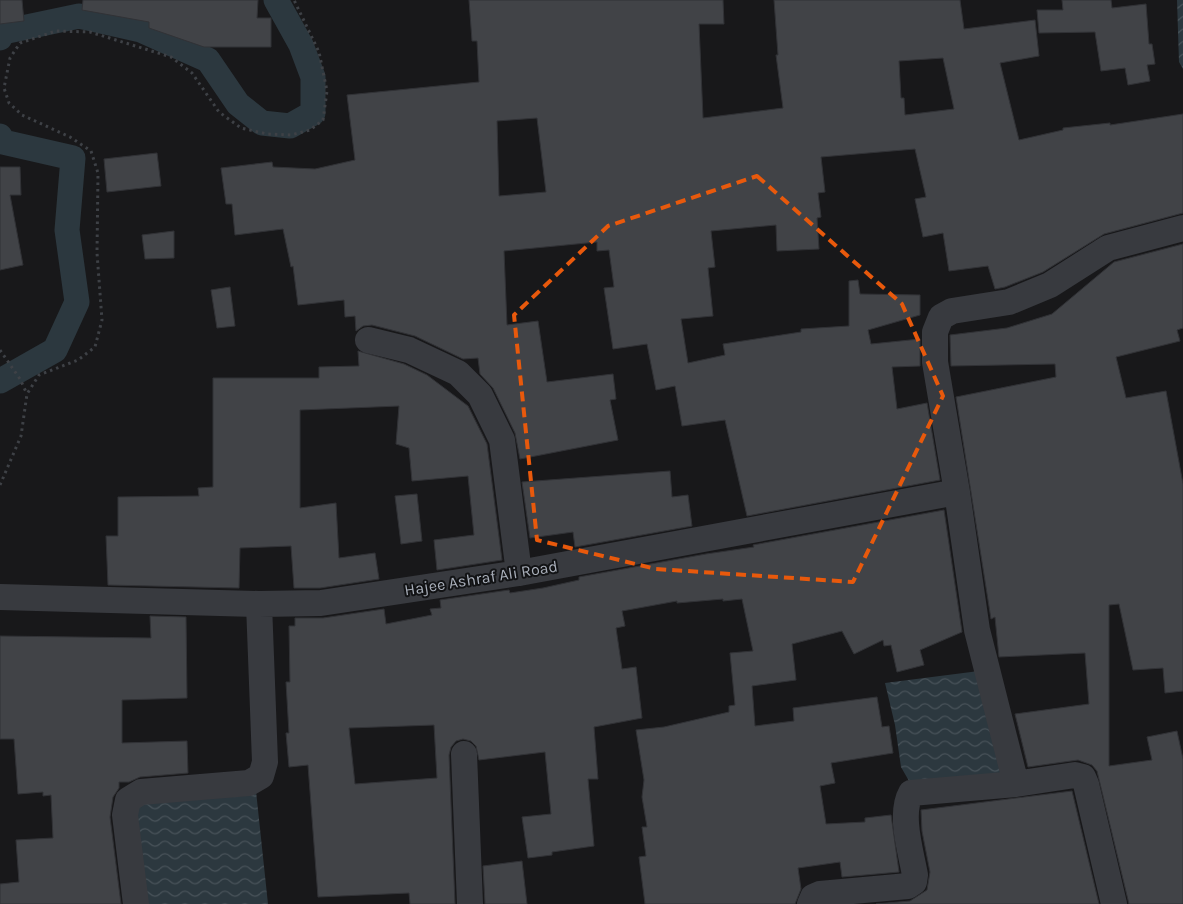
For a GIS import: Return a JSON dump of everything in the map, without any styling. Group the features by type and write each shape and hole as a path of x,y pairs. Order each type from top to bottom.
{"street":[{"path":"1016,784 978,630 935,362 935,332 941,317 952,311 1009,302 1050,285 1108,248 1183,228"},
{"path":"368,340 408,350 458,373 480,396 502,440 519,573"},
{"name":"Hajee Ashraf Ali Road","path":"0,597 259,604 321,603 519,573 957,492"},
{"path":"136,904 125,815 128,800 141,792 249,784 261,776 265,762 259,604"},
{"path":"464,754 470,904"},
{"path":"810,904 813,897 820,894 908,886 914,882 915,875 907,823 907,800 911,793 1016,784 1075,775 1083,777 1086,784 1114,904"}],"path":[{"path":"0,485 21,436 27,394 39,375 78,360 95,347 102,320 97,253 98,173 91,151 70,137 22,115 8,103 4,88 10,58 20,43 56,31 90,32 171,57 192,73 219,112 241,128 267,134 291,135 310,130 323,120 327,91 319,52 294,0"},
{"path":"0,350 20,379 27,394"}],"highlighted area":[{"path":"757,176 902,304 943,396 853,582 656,569 537,540 514,315 608,226"}],"water":[{"path":"1177,0 1183,0 1183,69 1179,62"},
{"path":"979,671 1008,783 909,781 901,767 895,725 885,683"},
{"path":"256,791 268,904 148,904 137,812 139,806 146,802"}],"building":[{"path":"0,0 22,0 24,21 0,24"},
{"path":"83,0 258,0 257,18 271,18 271,47 204,47 149,28 149,22 82,10"},
{"path":"469,0 723,0 724,24 699,24 703,118 783,108 776,55 778,55 774,0 960,0 964,29 1035,20 1039,56 1000,63 1019,140 1063,130 1063,128 1110,123 1110,125 1183,114 1183,213 1104,234 1043,272 995,289 988,266 949,271 943,233 923,237 915,199 926,197 915,149 821,157 825,192 818,193 821,217 817,218 819,249 777,251 776,225 711,231 715,267 708,268 713,316 681,319 688,363 725,355 723,344 801,332 801,329 849,326 849,281 858,280 860,294 920,295 920,315 868,330 871,344 920,339 920,366 892,367 897,409 927,403 940,480 747,516 725,420 682,426 675,386 656,390 647,344 613,349 604,288 614,287 609,250 597,251 597,242 504,251 507,325 538,321 547,382 613,374 616,399 610,400 618,440 520,459 515,433 493,388 480,374 478,358 463,359 415,336 372,325 363,326 356,331 355,316 345,317 344,300 298,305 293,266 291,267 283,229 235,235 232,204 226,204 221,168 272,162 273,167 315,169 355,160 347,95 479,82 477,41 472,41","holes":["943,58 954,109 905,115 904,98 901,98 899,61","537,118 546,192 499,196 497,121"]},
{"path":"1062,0 1111,0 1112,8 1146,4 1149,44 1152,44 1155,64 1147,65 1150,81 1128,85 1125,68 1101,71 1095,32 1039,33 1037,10 1063,10"},
{"path":"157,153 161,186 107,192 104,159"},
{"path":"0,167 20,167 21,195 10,195 23,265 0,270"},
{"path":"174,231 174,258 145,259 142,235"},
{"path":"1183,244 1183,328 1177,330 1180,341 1116,357 1126,398 1166,391 1183,484 1183,691 1165,693 1163,668 1133,670 1119,604 1109,605 1109,766 1152,760 1147,737 1177,731 1183,759 1183,904 1129,904 1097,771 1092,765 1078,760 1028,767 1015,714 1089,704 1085,653 999,657 995,617 991,619 956,397 1056,377 1055,364 951,366 950,335 1007,328 1052,314 1114,262"},
{"path":"230,287 235,326 217,328 211,290"},
{"path":"358,351 404,364 427,375 468,406 487,444 502,560 437,570 434,540 474,535 468,476 412,481 409,448 396,444 399,406 300,410 300,508 336,503 339,558 375,553 379,579 320,588 294,588 291,546 240,548 239,588 108,585 106,536 118,536 118,497 199,496 198,488 213,487 213,378 319,378 319,367 359,366"},
{"path":"670,471 672,497 688,495 692,526 575,547 573,532 530,538 522,482"},
{"path":"417,494 422,541 401,544 395,496"},
{"path":"944,510 962,632 920,650 924,665 897,672 891,645 884,646 883,640 854,654 842,631 792,644 796,680 752,686 755,726 794,721 793,708 877,697 882,727 889,726 893,753 831,763 835,783 820,786 826,824 865,822 865,818 891,815 899,872 842,877 840,862 798,868 801,889 795,904 645,904 639,857 646,856 642,827 647,827 642,797 644,780 636,730 664,727 729,712 729,706 735,705 730,653 753,651 742,599 723,601 723,599 677,603 677,601 622,611 625,626 616,628 622,669 636,667 642,718 594,727 598,779 588,779 594,846 552,852 552,855 528,858 522,817 551,814 545,752 479,760 476,746 471,741 463,739 456,741 451,747 449,755 455,904 410,904 409,893 318,897 308,765 289,767 286,733 289,733 286,682 290,682 289,626 295,626 295,618 323,618 384,609 386,624 432,615 430,609 441,608 440,600 509,590 510,593 543,588 579,580 579,577 754,547 753,545","holes":["434,725 437,778 355,784 349,728"]},
{"path":"150,616 186,617 187,698 122,700 122,743 187,741 188,773 140,777 129,782 119,782 119,788 113,797 110,817 121,904 0,904 0,884 19,882 16,840 53,838 51,795 43,796 43,792 18,794 14,739 0,739 0,636 151,638"},
{"path":"1072,791 1099,904 876,904 910,901 927,890 930,872 922,831 921,810"},
{"path":"522,861 527,904 485,904 483,866"}],"waterway":[{"path":"0,38 3,32 79,16 141,30 208,60 238,104 262,123 290,126 313,113 313,77 301,45 276,0"},
{"path":"0,136 3,142 73,158 67,230 77,302 55,350 0,381"}]}
